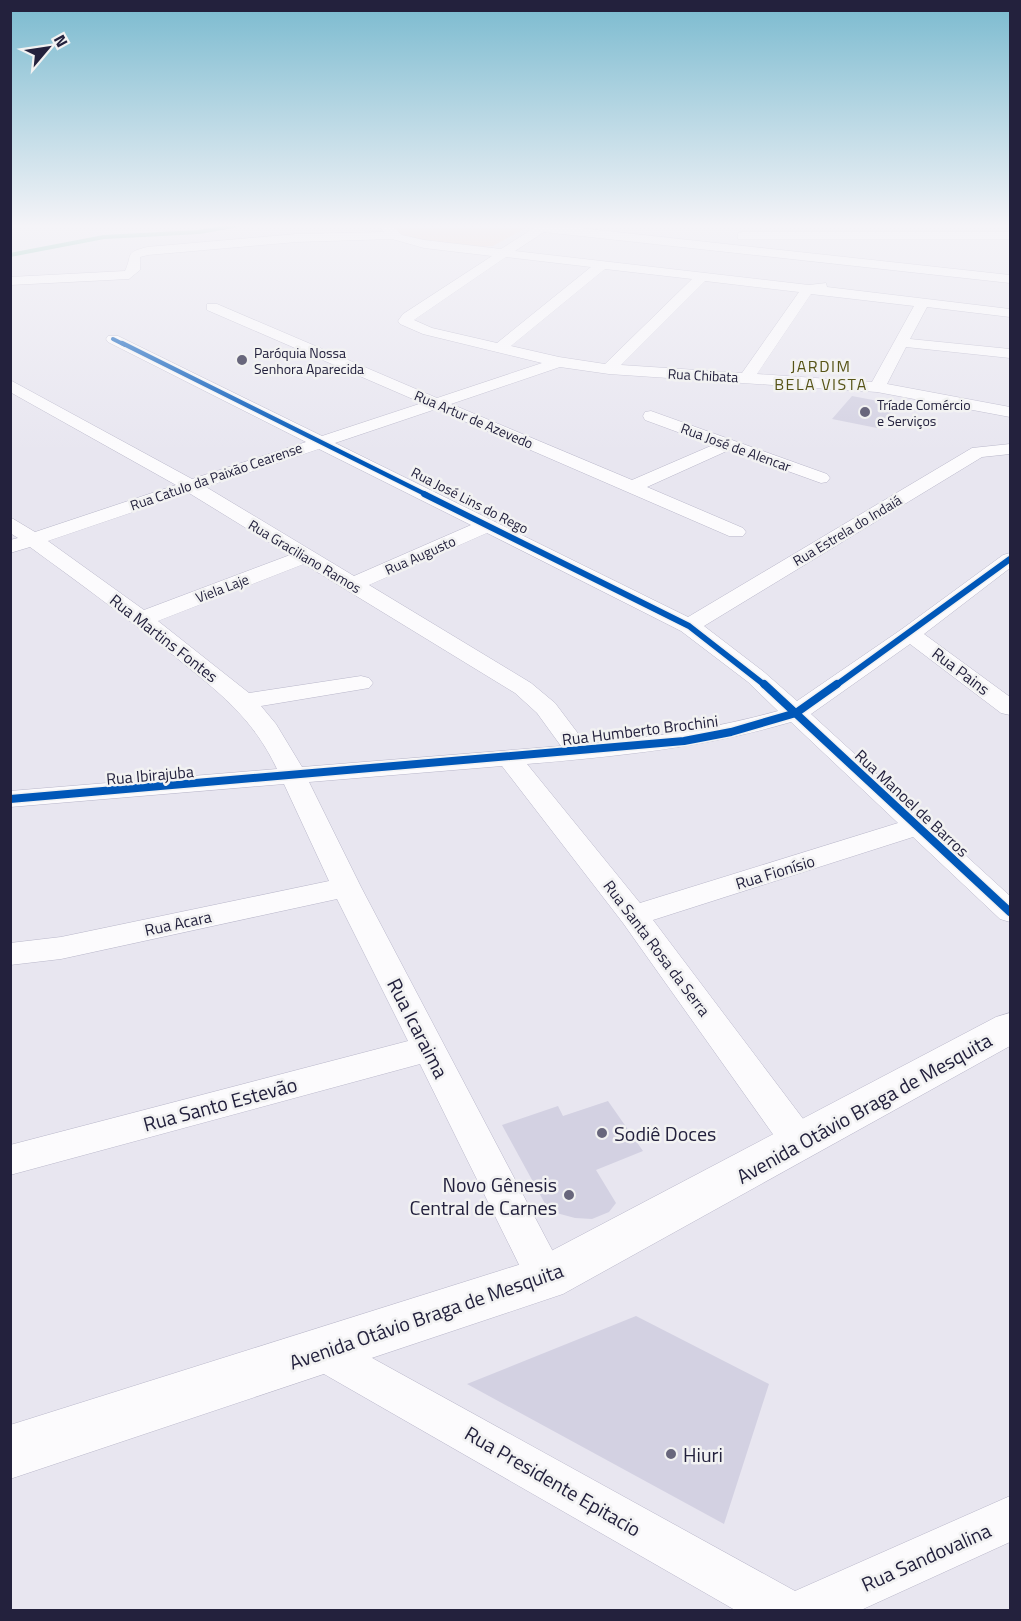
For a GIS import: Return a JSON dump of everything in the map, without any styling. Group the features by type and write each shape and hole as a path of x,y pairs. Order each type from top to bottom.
{"main road":[{"name":"Avenida Otávio Braga de Mesquita","path":"10,1452 324,1352 546,1278 1011,1028"}],"street":[{"name":"Rua Chibata","path":"432,301 408,317 407,323 428,331 559,362 609,369 878,387 1011,412"},
{"path":"501,347 558,301"},
{"path":"609,369 678,301"},
{"path":"747,377 800,301"},
{"path":"901,301 1011,313"},
{"path":"878,387 922,303"},
{"name":"Rua Artur de Azevedo","path":"212,307 736,532"},
{"name":"Rua José Lins do Rego","path":"113,339 322,441 689,626 756,677 796,713"},
{"path":"902,342 1011,354"},
{"name":"Rua Catulo da Paixão Cearense","path":"10,547 559,362"},
{"name":"Rua Graciliano Ramos","path":"10,385 189,485 536,698 579,752"},
{"name":"Rua José de Alencar","path":"651,416 821,478"},
{"path":"632,487 729,444"},
{"name":"Rua Estrela do Indaiá","path":"689,626 978,452 1011,450"},
{"name":"Rua Martins Fontes","path":"10,523 142,619 244,701 264,724 292,777"},
{"name":"Rua Augusto","path":"352,585 488,525"},
{"name":"Viela Laje","path":"142,619 303,556"},
{"name":"Rua Humberto Brochini","path":"292,777 684,741 740,730 796,713 1007,566"},
{"name":"Rua Pains","path":"910,634 1011,708"},
{"path":"244,701 362,683"},
{"name":"Rua Manoel de Barros","path":"796,713 916,827 1011,912"},
{"name":"Rua Santa Rosa da Serra","path":"509,758 634,916 800,1143"},
{"name":"Rua Ibirajuba","path":"10,799 292,777"},
{"name":"Rua Icaraima","path":"292,777 546,1278"},
{"name":"Rua Fionísio","path":"634,916 916,827"},
{"name":"Rua Acara","path":"10,954 61,948 346,887"},
{"name":"Rua Santo Estevão","path":"10,1160 429,1049"},
{"name":"Rua Presidente Epitacio","path":"324,1352 781,1611"},
{"name":"Rua Sandovalina","path":"808,1611 1011,1519"}],"building":[{"name":"Tríade Comércio e Serviços","path":"852,396 897,405 877,428 832,419"},
{"path":"608,1101 643,1151 596,1170 616,1203 609,1212 592,1219 575,1218 549,1211 502,1125 558,1106 563,1116"},
{"name":"Hiuri","path":"636,1316 769,1384 724,1524 467,1384"}],"cycle path":[{"path":"113,339 689,626 756,677 1010,912"},
{"path":"10,799 579,752 684,741 731,732 796,713 910,634 1010,559"}],"place":[{"name":"Paróquia Nossa Senhora Aparecida","path":"242,360"},
{"name":"Tríade Comércio e Serviços","path":"865,412"},
{"name":"Sodiê Doces","path":"602,1133"},
{"name":"Novo Gênesis Central de Carnes","path":"569,1195"},
{"name":"Hiuri","path":"671,1454"}],"district":[{"name":"JARDIM BELA VISTA","path":"821,375"}]}
